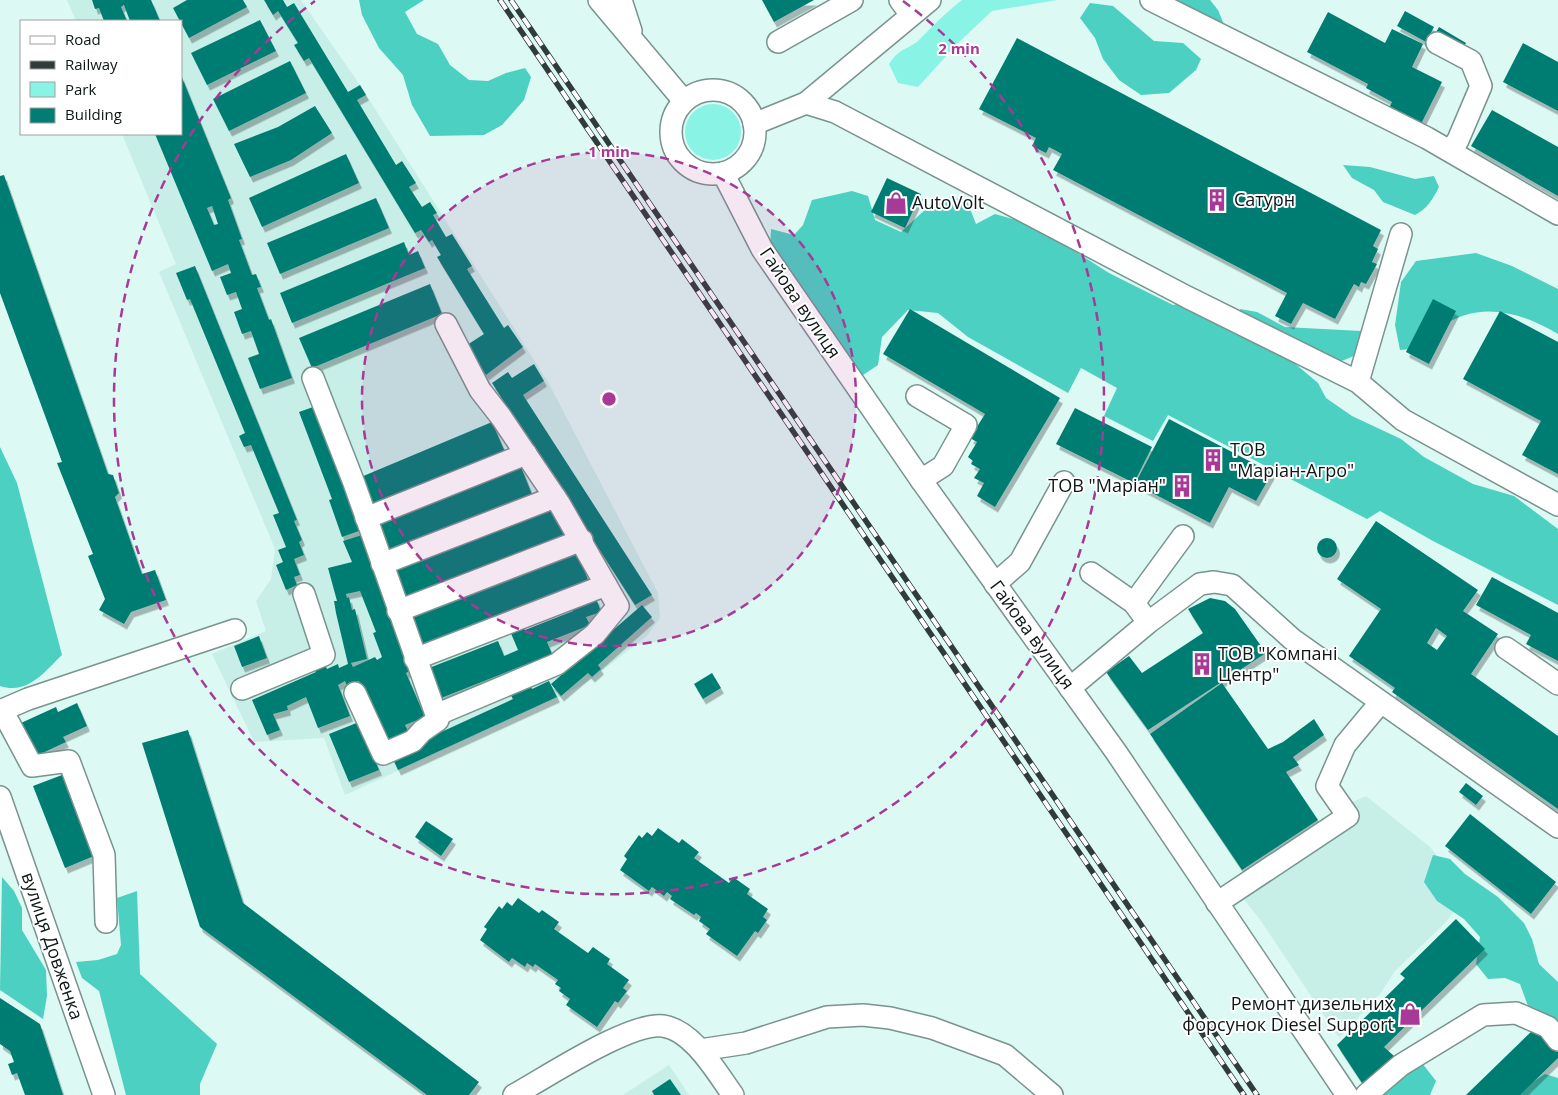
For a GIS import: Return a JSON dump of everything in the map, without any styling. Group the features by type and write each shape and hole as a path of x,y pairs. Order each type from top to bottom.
{"street":[{"path":"599,0 684,101"},
{"path":"612,0 635,41"},
{"path":"621,0 635,41"},
{"path":"778,42 852,0"},
{"path":"754,124 806,104 906,7 930,0"},
{"path":"1151,0 1451,151 1558,214"},
{"path":"1437,43 1471,61 1481,86 1458,140 1451,151"},
{"path":"707,90 726,92 742,102 750,112 754,124 754,137 751,149 744,160 735,168 724,172 710,174 696,170 684,163 676,152 671,139 671,125 676,112 684,101 695,94 707,90"},
{"path":"806,104 835,112 1187,297 1358,382 1403,420 1558,505"},
{"name":"Гайова вулиця","path":"724,172 762,249 921,480 1116,752 1347,1095"},
{"path":"1358,382 1401,234"},
{"path":"436,715 557,664 595,634 618,606 582,540 555,497 480,390 446,324"},
{"path":"313,378 366,518 438,720 422,731 413,741 383,754 355,693"},
{"path":"917,396 966,425 943,466 921,480"},
{"path":"366,518 526,454"},
{"path":"995,584 1020,562 1064,482"},
{"path":"382,564 555,497"},
{"path":"1134,603 1183,536"},
{"path":"398,611 582,540"},
{"path":"1090,574 1134,603 1149,622"},
{"path":"1070,688 1149,622 1200,584 1214,582 1232,585 1292,639 1558,827"},
{"path":"416,659 606,585"},
{"path":"242,688 324,655 304,594"},
{"path":"106,922 104,854 69,762 32,766 1,711 28,699 235,630"},
{"path":"1506,648 1558,684"},
{"path":"1217,903 1348,816 1327,786 1345,745 1380,703"},
{"name":"вулиця Довженка","path":"0,797 104,1095"},
{"path":"1366,1095 1401,1065 1483,1015 1516,1013 1548,1027 1558,1040"},
{"path":"700,1050 746,1043 827,1017 863,1015 890,1018 932,1028 1005,1055 1052,1095"},
{"path":"514,1095 606,1044 641,1028 664,1026 684,1036 700,1050 733,1095"}],"shaded area":[{"path":"67,0 301,0 360,85 548,382 658,593 660,618 647,636 589,681 561,696 345,795 324,738 254,742 212,654 266,631 256,601 271,579 275,549 159,272 176,264 122,135 182,135 182,20 76,20"},
{"path":"1366,796 1430,847 1467,893 1446,922 1395,971 1380,994 1339,1038 1261,921 1233,885 1350,803"},
{"path":"669,1065 689,1095 623,1095"}],"green space":[{"path":"359,0 424,0 405,12 417,34 438,44 450,65 469,80 488,81 506,73 525,68 531,77 524,100 502,125 484,135 430,136 412,105 403,75 379,48 362,15"},
{"path":"962,0 1057,0 992,11 959,42 918,87 898,83 889,64 893,58 919,40"},
{"path":"1154,0 1210,0 1218,10 1225,27"},
{"path":"1090,3 1113,6 1154,41 1183,43 1201,59 1196,70 1169,93 1141,95 1119,80 1103,59 1095,38 1080,18"},
{"path":"713,104 724,106 733,112 739,121 741,132 739,143 733,152 724,158 713,160 702,158 693,152 687,143 685,132 687,121 693,112 702,106"},
{"path":"1343,165 1370,167 1415,179 1434,176 1439,187 1423,210 1415,215 1383,202 1374,190 1352,178"},
{"path":"852,191 868,196 875,220 901,232 928,207 951,197 967,201 976,224 995,214 1034,225 1109,273 1173,305 1195,300 1280,351 1318,383 1326,398 1352,416 1401,439 1424,457 1473,484 1514,496 1558,529 1558,605 1433,541 1380,511 1367,519 1168,415 1153,441 1104,416 1117,388 1081,368 1068,393 968,337 938,313 908,310 882,337 878,365 857,379 770,248 771,229 794,235 803,225 812,200"},
{"path":"1476,253 1512,266 1558,289 1558,334 1544,326 1515,315 1485,312 1455,319 1441,327 1423,348 1400,350 1395,325 1401,282 1416,261"},
{"path":"1240,309 1257,312 1285,327 1361,331 1364,342 1359,354 1339,362 1244,328"},
{"path":"0,447 17,483 62,655 35,680 27,685 10,688 0,686"},
{"path":"1433,855 1450,859 1465,874 1498,897 1524,923 1532,939 1539,964 1558,982 1558,1033 1552,1020 1528,1006 1520,984 1505,978 1488,979 1476,964 1480,937 1464,919 1437,901 1424,882"},
{"path":"2,877 14,891 22,908 22,930 46,970 47,996 43,1019 0,990"},
{"path":"137,891 140,974 217,1044 200,1084 200,1095 126,1095 99,991 82,978 76,962 98,960 117,954 121,945 117,898"},
{"path":"1422,1063 1436,1081 1430,1095 1380,1095 1395,1078"},
{"path":"1545,1074 1558,1078 1558,1095 1520,1095 1525,1087"}],"building":[{"path":"92,0 151,0 160,20 130,20 124,5 121,7 127,20 104,20 99,8 95,9"},
{"path":"187,0 243,0 247,7 189,38 182,25 182,20 179,20 173,8"},
{"path":"264,0 283,0 287,7 294,3 348,92 360,85 366,95 357,100 396,165 402,161 416,183 409,187 422,207 430,202 437,213 433,215 446,237 452,234 472,266 467,269 504,328 508,325 523,347 486,375 467,345 484,334 437,257 441,255 432,240 429,242 421,230 415,233 309,58 304,61 294,45 298,43 278,11 273,15"},
{"path":"762,0 814,0 774,22"},
{"path":"1405,11 1434,27 1426,42 1397,26"},
{"path":"1328,12 1385,43 1392,29 1423,44 1412,67 1442,82 1421,124 1389,108 1392,102 1366,88 1368,84 1307,52"},
{"path":"260,20 276,51 207,85 191,53"},
{"path":"1439,27 1466,43 1461,52 1434,36"},
{"name":"Сатурн","path":"1017,38 1381,230 1373,246 1378,249 1372,262 1377,264 1366,284 1361,282 1359,287 1354,284 1335,319 1303,303 1291,324 1275,316 1287,293 1053,170 1062,154 1049,147 1046,153 1032,146 1036,138 979,109"},
{"path":"1523,43 1558,62 1558,111 1503,82"},
{"path":"290,61 306,93 229,131 213,99"},
{"path":"182,77 231,198 228,200 242,239 239,240 252,275 256,274 261,287 257,288 269,320 271,319 292,378 260,389 248,358 259,354 251,331 242,334 234,312 242,309 236,292 227,295 220,277 231,273 228,264 212,271 155,135 182,135","holes":["212,206 218,224 214,225 207,208"]},
{"path":"315,106 332,133 291,160 250,177 234,144 278,127"},
{"path":"1492,110 1558,147 1558,196 1471,146"},
{"path":"346,154 359,183 262,227 249,198"},
{"path":"4,175 108,474 113,475 119,493 115,497 142,574 155,570 166,600 131,612 124,624 99,610 105,599 88,556 93,554 57,463 62,462 0,293 0,176"},
{"name":"AutoVolt","path":"887,178 921,194 905,228 871,212"},
{"path":"376,198 389,228 280,274 267,243"},
{"path":"404,242 409,255 418,251 425,268 292,323 280,293"},
{"path":"195,266 297,520 294,521 302,540 299,542 304,555 294,559 300,575 294,577 297,585 286,590 276,565 283,562 278,550 286,547 273,515 279,513 251,445 244,447 239,436 245,433 190,299 187,300 176,273"},
{"path":"430,284 442,314 312,368 299,338"},
{"path":"1433,299 1456,311 1429,364 1406,352"},
{"path":"910,309 1060,398 995,507 977,496 984,483 974,478 980,469 971,464 973,461 968,457 977,442 970,438 985,414 883,354"},
{"path":"1500,311 1558,342 1558,474 1522,455 1541,421 1463,379"},
{"path":"534,364 544,381 523,395 652,595 635,605 492,383 508,372 512,378"},
{"path":"316,406 359,531 342,537 329,500 332,499 299,412"},
{"path":"1075,408 1152,447 1134,483 1056,444"},
{"path":"1169,419 1272,473 1256,501 1229,487 1210,523 1135,484"},
{"path":"492,422 505,452 374,507 361,477"},
{"path":"521,467 533,497 388,553 376,523"},
{"path":"553,507 565,538 404,600 392,569"},
{"path":"1376,521 1478,590 1463,611 1498,634 1471,674 1558,736 1558,809 1392,692 1395,688 1349,656 1381,609 1337,579","holes":["1436,628 1447,636 1437,650 1427,643"]},
{"path":"362,535 411,670 406,673 425,717 405,725 411,737 389,747 359,681 347,686 345,681 338,685 350,716 318,728 306,697 287,706 288,710 273,714 280,730 267,735 252,700 316,672 314,669 325,664 327,669 338,664 339,668 348,664 336,613 334,601 337,601 328,568 352,562 343,541","holes":["360,591 376,632 373,633 382,657 377,660 375,657 353,667 351,663 367,659 355,609 352,610 349,597 347,598 346,594"]},
{"path":"1323,538 1331,538 1337,544 1337,552 1331,558 1323,558 1317,552 1317,544"},
{"path":"578,552 589,583 421,647 409,617"},
{"path":"1492,577 1558,613 1558,661 1526,644 1531,635 1476,605"},
{"path":"596,598 601,612 586,617 590,625 547,642 552,654 441,698 429,668 498,641 504,656 518,650 510,631 523,626 525,630 573,611 571,608"},
{"name":"ТОВ \"Компані Центр\"","path":"1210,598 1225,601 1235,609 1266,653 1148,730 1106,672 1129,656 1142,673 1203,633 1188,609"},
{"path":"642,605 652,617 598,665 601,669 592,677 588,673 561,696 551,684"},
{"path":"259,636 267,658 242,667 234,646"},
{"path":"712,673 721,688 703,699 694,684"},
{"path":"549,681 557,697 398,770 391,755 513,699 509,692 529,683 532,689"},
{"path":"1222,683 1268,749 1283,742 1314,719 1324,735 1293,757 1299,765 1286,772 1318,820 1242,870 1150,734"},
{"path":"77,703 87,726 63,737 66,742 36,756 21,723 56,707 58,712"},
{"path":"359,722 379,770 349,782 329,734"},
{"path":"188,730 243,903 479,1082 469,1095 427,1095 200,927 142,743"},
{"path":"62,775 94,856 65,868 33,786"},
{"path":"1466,783 1483,796 1476,805 1459,792"},
{"path":"1470,814 1556,882 1531,914 1445,846"},
{"path":"426,821 453,839 441,856 415,837"},
{"path":"658,828 679,843 682,839 699,852 694,858 729,883 733,877 750,889 747,894 768,909 763,917 767,920 758,933 755,931 737,956 706,934 710,929 699,921 701,917 696,913 694,915 670,899 672,896 667,892 664,896 652,887 649,891 620,870 627,859 624,856 639,835 642,838 647,832 652,836"},
{"path":"518,898 539,913 542,910 559,922 554,929 588,953 593,947 610,959 607,964 629,980 623,988 627,991 618,1003 615,1001 597,1027 566,1005 570,999 559,991 561,988 555,984 558,980 535,964 533,967 527,963 525,967 512,958 509,962 480,940 487,929 484,927 499,906 502,909 507,902 512,906"},
{"path":"1456,919 1485,949 1384,1047 1394,1056 1364,1086 1337,1045 1405,978 1400,974"},
{"path":"0,998 40,1024 63,1095 25,1095 17,1073 12,1075 8,1064 14,1062 10,1051 0,1044"},
{"path":"1535,1028 1558,1051 1558,1058 1520,1095 1466,1095"},
{"path":"670,1079 681,1095 654,1095 652,1091"}],"railway":[{"path":"500,0 1244,1095"},
{"path":"511,0 1257,1095"}],"place":[{"name":"Сатурн","path":"1217,200"},
{"name":"AutoVolt","path":"896,203"},
{"name":"ТОВ \"Маріан-Агро\"","path":"1213,460"},
{"name":"ТОВ \"Маріан\"","path":"1182,486"},
{"name":"ТОВ \"Компані Центр\"","path":"1202,664"},
{"name":"Ремонт дизельних форсунок Diesel Support","path":"1410,1014"}]}
